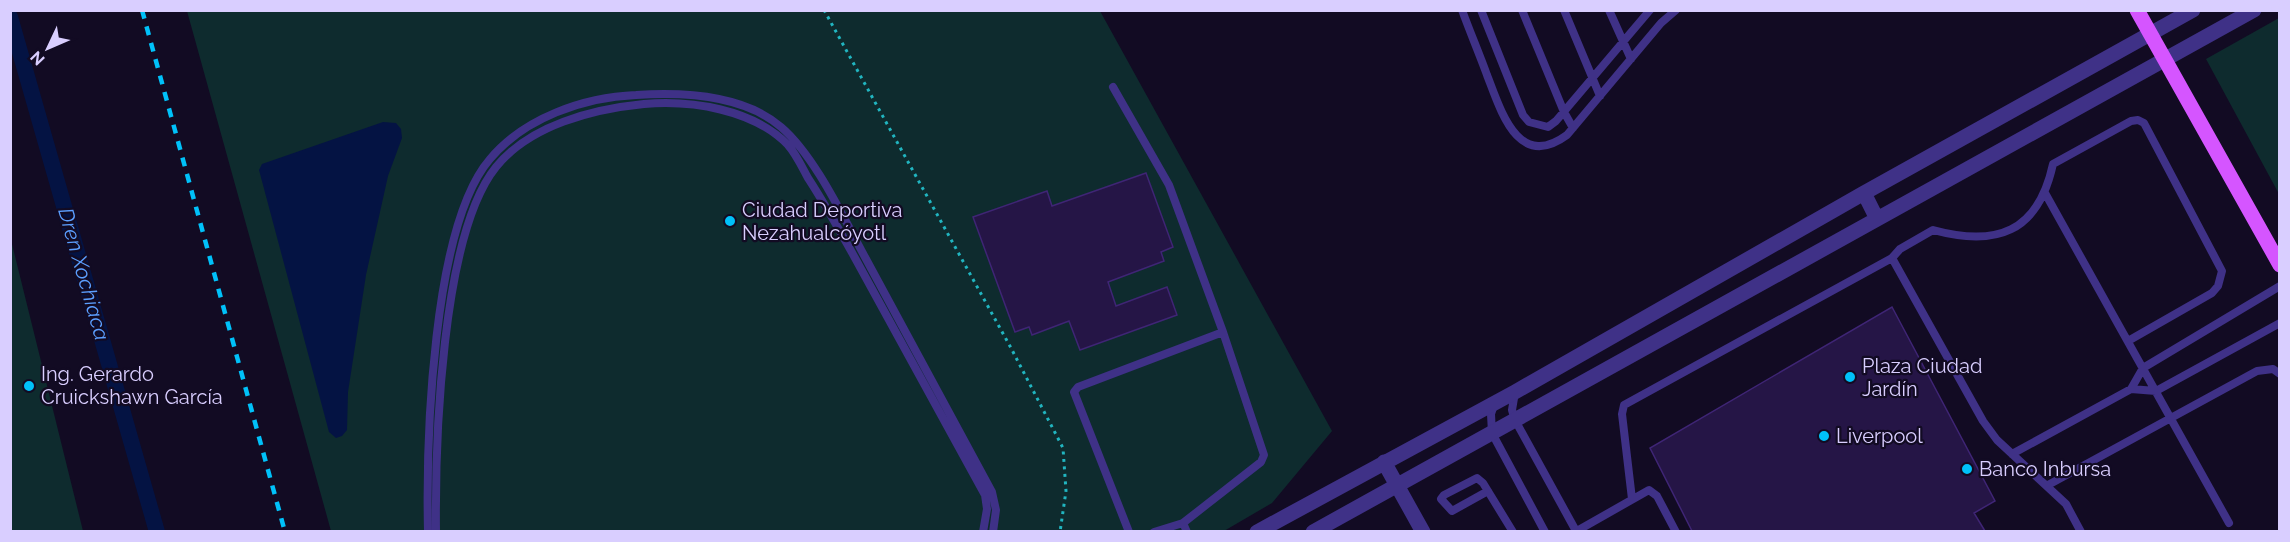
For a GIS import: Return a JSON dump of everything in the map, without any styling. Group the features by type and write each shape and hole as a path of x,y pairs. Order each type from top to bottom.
{"main road":[{"path":"2137,10 2280,265"}],"street":[{"path":"1257,531 1494,404 1864,193 2193,10"},
{"path":"1313,531 2254,10"},
{"path":"1864,193 1877,219"},
{"path":"1384,462 1423,531"}],"lane":[{"path":"1462,10 1505,120 1522,140 1544,147 1556,143 1573,128 1661,23 1676,10"},
{"path":"1481,10 1523,115 1529,122 1548,127 1564,112 1650,10"},
{"path":"1522,10 1564,112 1573,128"},
{"path":"1564,10 1600,96"},
{"path":"1610,10 1631,59"},
{"path":"1113,87 1169,185 1223,332 1264,455 1261,462 1185,527 1154,531"},
{"path":"428,531 430,411 440,315 457,222 469,191 490,159 513,138 542,120 573,105 613,96 659,93 704,96 754,111 778,124 798,142 840,213 992,492 996,510 993,531"},
{"path":"436,531 439,411 449,317 466,226 478,195 496,166 519,146 547,129 578,116 616,107 659,103 702,106 750,119 772,131 790,147 833,217 985,495 987,509 983,531"},
{"path":"1632,499 1622,414 1624,405 1892,258 1900,249 1933,230 1972,239 2002,234 2027,217 2045,193 2053,165 2131,121 2138,120 2144,123 2222,271 2218,286 2212,293 2128,341"},
{"path":"2045,193 2229,523"},
{"path":"1892,258 1976,411 1997,440 2066,504 2081,531"},
{"path":"2012,454 2131,389 2143,368 2280,286"},
{"path":"2131,389 2156,391 2280,323"},
{"path":"1129,531 1074,392 1078,387 1223,332"},
{"path":"2048,485 2257,370 2273,369 2280,374"},
{"path":"1515,392 1512,410 1515,420 1575,531 1649,490 1654,492 1677,531"},
{"path":"1494,404 1491,414 1492,433 1545,531"},
{"path":"1488,491 1452,511 1441,499 1444,495 1477,478 1488,491 1513,531"}],"path":[{"path":"824,10 1011,348 1063,448 1066,491 1060,531"}],"green space":[{"name":"Ciudad Deportiva Nezahualcóyotl","path":"187,11 1100,11 1332,431 1272,503 1224,531 331,531"},
{"path":"2279,18 2279,194 2206,59"},
{"name":"Ing. Gerardo Cruickshawn García","path":"11,240 83,531 11,531"}],"shaded area":[{"path":"383,122 396,123 401,129 402,138 388,176 366,275 348,392 347,430 342,436 336,438 329,432 259,170 262,164"}],"building":[{"path":"1146,173 1173,247 1161,252 1164,261 1108,282 1116,306 1167,287 1177,315 1080,350 1069,321 1032,335 1029,327 1015,332 973,217 1047,191 1052,206"},
{"name":"Plaza Ciudad Jardín","path":"1892,307 1995,501 1974,513 1985,531 1692,531 1650,448"}],"waterway":[{"name":"Dren Xochiaca","path":"10,17 157,532"}],"railway":[{"path":"142,10 285,532"}],"place":[{"name":"Ciudad Deportiva Nezahualcóyotl","path":"730,221"},
{"name":"Plaza Ciudad Jardín","path":"1850,377"},
{"name":"Ing. Gerardo Cruickshawn García","path":"29,386"},
{"name":"Liverpool","path":"1824,436"},
{"name":"Banco Inbursa","path":"1967,469"}]}
